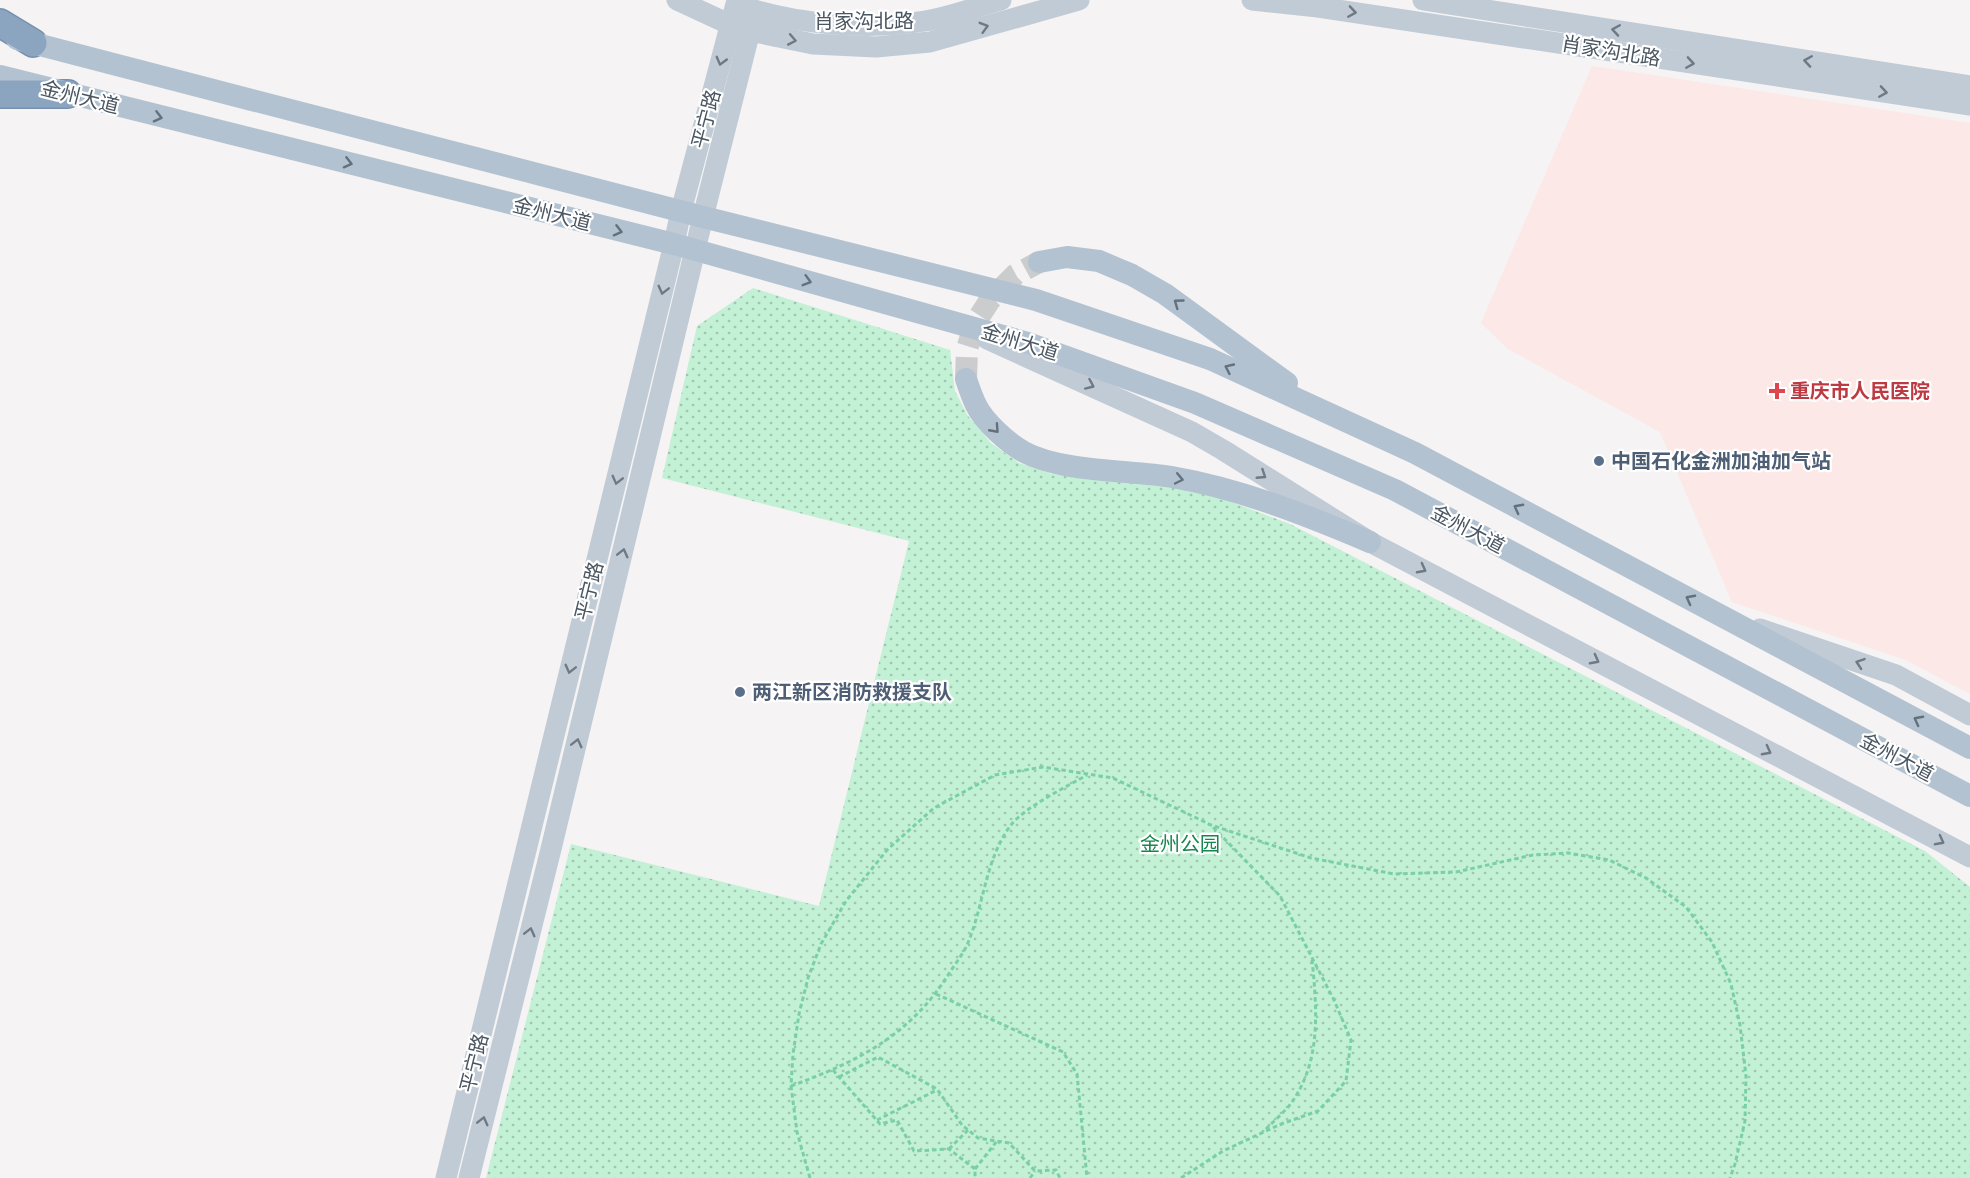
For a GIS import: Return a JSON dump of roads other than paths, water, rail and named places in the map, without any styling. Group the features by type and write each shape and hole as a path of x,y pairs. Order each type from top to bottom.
{"highway":[{"path":"0,23 33,43"},
{"path":"0,94 68,94"}],"main road":[{"name":"肖家沟北路","path":"678,0 741,28 813,44 876,47 930,42 1079,0"},
{"name":"肖家沟北路","path":"739,5 816,22 875,25 926,21 1001,0"},
{"name":"肖家沟北路","path":"1252,0 1318,4 1970,105"},
{"name":"肖家沟北路","path":"1423,0 1970,86"},
{"name":"平宁路","path":"446,1178 685,248 703,217 741,28 739,5"},
{"name":"平宁路","path":"469,1178 554,837 685,248 681,211 741,28"},
{"name":"金州大道","path":"0,35 703,217 1036,300 1210,359 1415,453 1970,747"},
{"name":"金州大道","path":"0,76 685,248 1028,343 1195,404 1395,490 1970,796"},
{"path":"1039,262 1067,257 1099,261 1132,275 1165,294 1327,413"},
{"path":"940,319 1192,432 1370,542 1970,857"},
{"path":"966,379 976,407 1000,435 1025,452 1060,464 1172,477 1225,489 1297,512 1370,542"},
{"path":"1718,614 1896,675 1970,715"}],"tunnel":[{"path":"966,379 967,349 975,323 990,300 1015,275 1039,262"}],"place":[{"name":"重庆市人民医院","path":"1777,391"},
{"name":"中国石化金洲加油加气站","path":"1599,461"},
{"name":"两江新区消防救援支队","path":"740,692"}],"park label":[{"name":"金州公园","path":"1180,844"}]}
